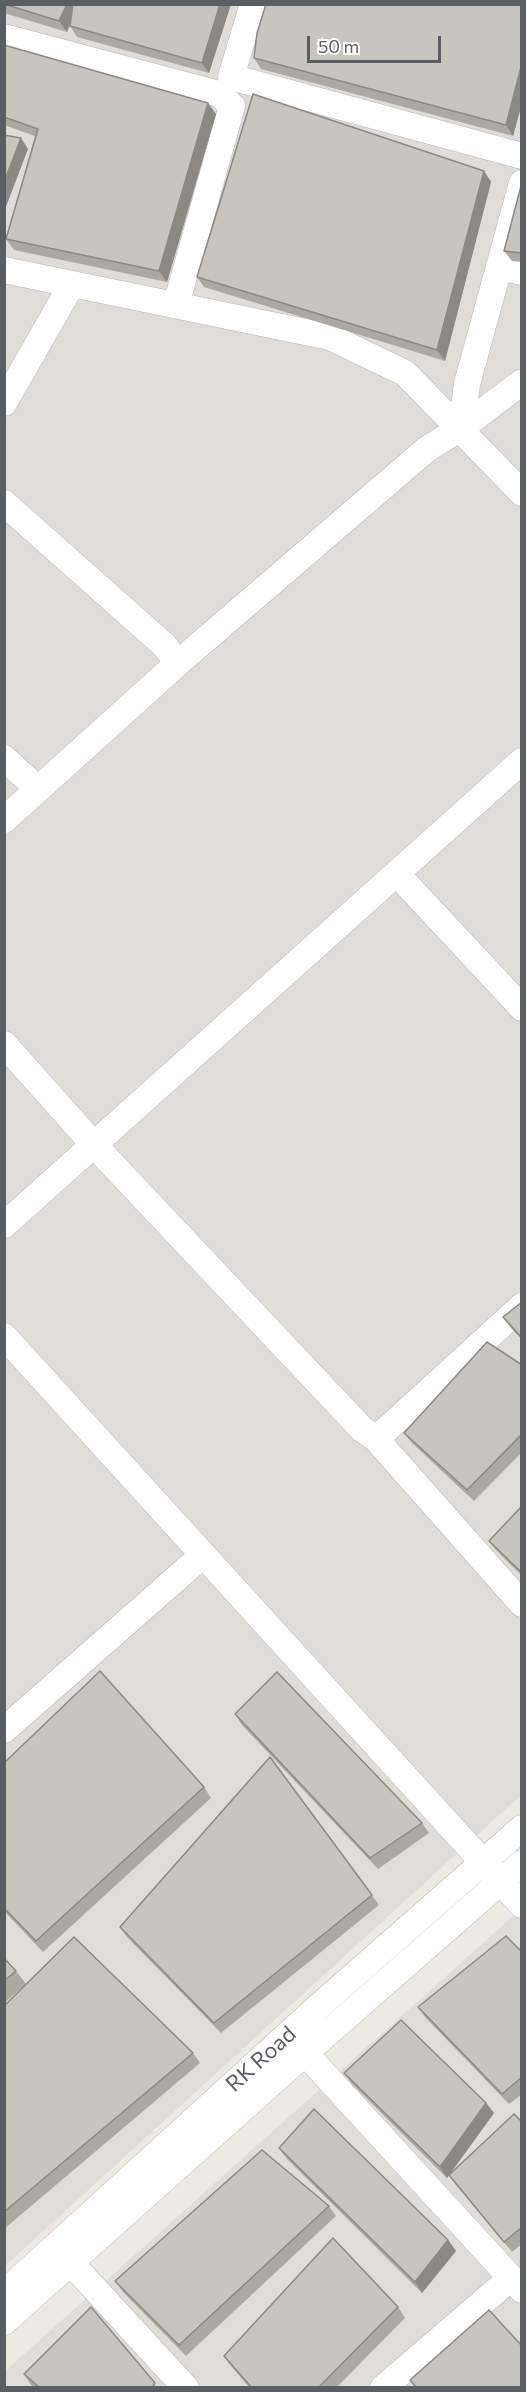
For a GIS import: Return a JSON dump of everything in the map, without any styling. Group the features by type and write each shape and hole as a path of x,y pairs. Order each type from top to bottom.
{"street":[{"path":"253,4 231,78 522,156"},
{"path":"4,37 219,93 232,106 176,305"},
{"path":"461,428 467,384 510,270 522,183"},
{"path":"4,270 330,337 405,373 522,493"},
{"path":"4,403 72,284"},
{"path":"4,819 178,663 426,449 461,428 522,382"},
{"path":"4,503 164,645 178,663"},
{"path":"4,758 38,789"},
{"path":"4,1225 95,1146 522,760"},
{"path":"397,874 522,1008"},
{"path":"4,1044 95,1146 362,1429 376,1439 522,1604"},
{"path":"376,1439 522,1306"},
{"path":"4,1336 522,1905"},
{"path":"4,1730 203,1555"},
{"name":"RK Road","path":"4,2322 63,2255 297,2044 482,1863 522,1828"},
{"name":"RK Road","path":"297,2044 522,1863"},
{"path":"297,2044 516,2284 383,2388"},
{"path":"63,2255 186,2388"},
{"name":"RK Road","path":"4,2293 63,2255"}],"shaded area":[{"path":"5,5 521,5 521,1795 5,2266"},
{"path":"521,1909 521,2387 5,2388 4,2372"}],"building":[{"path":"4,4 67,4 59,21"},
{"path":"73,4 220,4 202,63 70,26"},
{"path":"266,4 522,4 522,63 506,125 254,58 257,33"},
{"path":"4,45 208,103 159,271 6,239 38,129 4,117"},
{"path":"253,94 484,171 437,350 197,277"},
{"path":"4,135 21,138 4,182"},
{"path":"521,186 522,253 504,251"},
{"path":"522,1302 522,1338 503,1317"},
{"path":"487,1342 522,1365 522,1434 467,1490 404,1433"},
{"path":"522,1506 522,1573 489,1541"},
{"path":"100,1671 204,1787 36,1941 4,1908 4,1763"},
{"path":"277,1672 422,1823 370,1858 235,1714"},
{"path":"270,1757 372,1895 214,2023 120,1927"},
{"path":"506,1936 522,1952 522,2077 502,2094 418,2007"},
{"path":"74,1937 193,2053 4,2212 4,2006"},
{"path":"4,1958 16,1971 4,1981"},
{"path":"401,2020 486,2103 440,2167 344,2073"},
{"path":"314,2109 448,2240 415,2282 279,2148"},
{"path":"514,2114 522,2122 522,2227 504,2242 449,2175"},
{"path":"262,2150 329,2206 179,2345 115,2281"},
{"path":"333,2238 398,2307 318,2388 252,2388 224,2356"},
{"path":"91,2307 155,2383 152,2388 40,2388 24,2374"},
{"path":"489,2310 522,2346 522,2388 417,2388 410,2380"}]}
